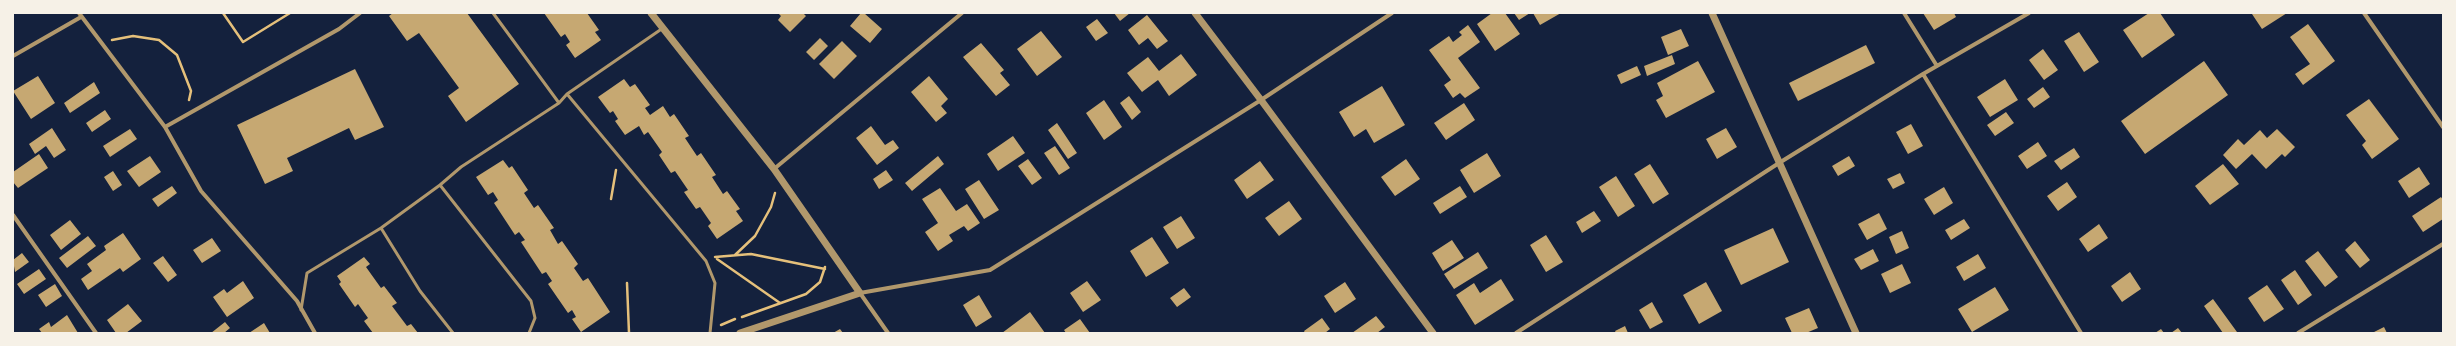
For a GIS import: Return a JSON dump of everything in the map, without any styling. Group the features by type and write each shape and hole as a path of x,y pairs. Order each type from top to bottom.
{"street":[{"path":"165,127 339,29 360,13"},
{"path":"651,13 774,169 888,333"},
{"path":"774,169 962,13"},
{"path":"1194,13 1261,100 1432,333"},
{"path":"740,333 860,293 990,270 1261,100 1392,13"},
{"path":"1712,13 1856,333"},
{"path":"1904,13 1937,66"},
{"path":"1516,333 1779,163 1923,74 2028,13"},
{"path":"2364,13 2443,127"},
{"path":"13,56 80,15 165,127 201,192 301,310 315,333"},
{"path":"1923,74 2081,333"},
{"path":"13,215 96,333"},
{"path":"2298,333 2443,244"}],"lane":[{"path":"493,13 559,103"},
{"path":"301,310 307,273 381,228 440,185 461,167 559,103 567,94 663,28"},
{"path":"567,94 706,261 714,283 710,333"},
{"path":"440,185 531,301 535,318 529,333"},
{"path":"381,228 420,291 453,333"}],"path":[{"path":"223,13 243,42 290,13"},
{"path":"100,42 133,36 159,40 178,54 191,91 185,116"},
{"path":"611,199 618,156"},
{"path":"734,255 755,236 771,207 775,191 780,198"},
{"path":"706,261 714,257 751,254 825,269"},
{"path":"714,257 780,303"},
{"path":"711,328 806,294 820,282 825,269 824,262"},
{"path":"626,283 629,333"}],"building":[{"path":"393,13 467,13 519,84 466,122 448,96 459,88 419,33 407,41 389,16"},
{"path":"544,13 587,13 599,30 595,32 601,40 575,58 566,45 570,42 565,34 561,37"},
{"path":"778,13 803,13 806,16 790,32 778,20 781,16"},
{"path":"861,13 864,13 882,29 870,43 850,26"},
{"path":"1114,13 1130,13 1120,21"},
{"path":"1492,13 1505,13 1520,34 1495,51 1477,24"},
{"path":"1514,13 1530,13 1519,20"},
{"path":"1533,13 1561,13 1540,25"},
{"path":"1923,13 1954,13 1956,17 1934,30"},
{"path":"2149,13 2160,13 2175,35 2142,58 2123,30"},
{"path":"2287,13 2262,29 2252,14"},
{"path":"1147,15 1168,41 1157,49 1148,38 1139,45 1128,30"},
{"path":"1097,19 1108,33 1096,41 1086,27"},
{"path":"2308,24 2335,61 2303,85 2295,74 2310,64 2290,37"},
{"path":"1468,25 1480,42 1458,58 1480,88 1465,98 1460,93 1453,98 1444,85 1451,80 1429,50 1449,36 1453,42 1462,35 1459,32"},
{"path":"1681,29 1689,46 1668,55 1661,37"},
{"path":"1041,31 1062,57 1037,76 1017,49"},
{"path":"2079,32 2099,62 2084,72 2064,41"},
{"path":"820,38 828,46 814,60 806,52"},
{"path":"842,41 857,56 834,79 819,64"},
{"path":"981,43 1004,70 1000,73 1010,85 996,96 963,57"},
{"path":"1866,45 1875,63 1798,101 1789,83"},
{"path":"2043,49 2058,70 2044,80 2029,60"},
{"path":"1181,54 1197,75 1169,96 1158,80 1142,92 1127,73 1148,57 1159,71"},
{"path":"1672,55 1675,64 1647,76 1644,66"},
{"path":"1698,61 1715,92 1666,118 1656,100 1663,96 1657,83"},
{"path":"2204,61 2228,95 2145,154 2121,121"},
{"path":"1637,66 1641,75 1621,84 1617,75"},
{"path":"355,69 384,127 355,140 349,128 287,158 293,171 265,184 237,125"},
{"path":"38,76 55,103 31,119 13,91"},
{"path":"929,76 948,99 941,106 947,113 936,122 911,92"},
{"path":"624,79 630,87 635,84 650,105 645,108 650,115 663,106 670,117 674,114 689,136 685,138 697,156 701,153 716,175 712,177 723,194 727,191 740,209 736,211 743,221 717,239 708,226 711,223 700,207 696,209 684,192 688,190 675,171 671,173 659,155 662,152 648,132 644,135 639,126 625,135 615,121 618,119 613,111 610,113 598,97"},
{"path":"2005,79 2018,100 1990,117 1977,97"},
{"path":"94,82 100,93 70,113 64,103"},
{"path":"1382,86 1405,125 1374,143 1366,129 1354,137 1339,112"},
{"path":"2043,87 2050,97 2034,108 2027,99"},
{"path":"1129,96 1141,112 1132,120 1120,103"},
{"path":"2369,99 2399,139 2372,159 2362,145 2366,141 2346,115"},
{"path":"1104,100 1122,127 1104,140 1086,113"},
{"path":"1464,103 1475,120 1446,140 1434,123"},
{"path":"105,110 111,119 92,132 86,123"},
{"path":"2006,112 2014,123 1995,136 1987,125"},
{"path":"1057,123 1077,153 1068,159 1048,130"},
{"path":"1911,124 1923,146 1908,154 1896,132"},
{"path":"871,126 885,145 893,140 899,148 877,165 856,138"},
{"path":"52,128 66,150 54,158 46,146 35,154 29,144"},
{"path":"1726,128 1737,147 1717,159 1706,139"},
{"path":"130,129 137,139 110,157 103,146"},
{"path":"2277,129 2295,147 2285,157 2282,154 2266,169 2252,154 2236,169 2223,155 2238,139 2244,145 2260,130 2267,138"},
{"path":"1013,136 1025,153 998,171 987,154"},
{"path":"2038,142 2047,156 2027,169 2018,156"},
{"path":"1055,146 1070,168 1059,175 1044,153"},
{"path":"2074,148 2080,157 2061,170 2054,161"},
{"path":"1487,153 1501,176 1474,193 1460,170"},
{"path":"39,154 48,168 18,188 13,182 13,172"},
{"path":"150,156 161,172 139,187 127,171"},
{"path":"938,156 944,164 912,191 905,183"},
{"path":"1849,156 1855,166 1838,176 1832,166"},
{"path":"1028,159 1042,178 1032,185 1018,166"},
{"path":"1406,159 1420,179 1395,196 1381,177"},
{"path":"503,160 509,168 512,166 528,190 524,193 534,208 538,205 554,228 550,230 558,244 562,241 578,264 574,268 583,281 588,278 610,312 581,332 572,319 576,317 572,310 568,313 548,284 552,281 546,272 542,274 521,242 525,240 519,232 515,235 494,203 498,200 493,192 488,195 476,177"},
{"path":"1260,161 1274,180 1247,199 1234,180"},
{"path":"1650,164 1669,194 1653,204 1634,174"},
{"path":"2223,164 2239,184 2210,205 2195,186"},
{"path":"2419,167 2430,184 2409,198 2398,181"},
{"path":"886,170 893,180 879,189 873,179"},
{"path":"113,171 122,185 113,191 104,177"},
{"path":"1900,173 1905,183 1893,189 1887,179"},
{"path":"1616,176 1635,206 1618,217 1599,187"},
{"path":"979,180 999,210 984,219 965,189"},
{"path":"2067,182 2077,197 2058,211 2047,196"},
{"path":"172,186 177,193 158,207 152,199"},
{"path":"1460,186 1467,197 1440,214 1433,203"},
{"path":"1944,187 1953,203 1934,215 1924,199"},
{"path":"940,188 956,211 967,204 980,223 968,231 964,226 949,235 953,241 938,251 925,232 938,223 922,199"},
{"path":"2441,197 2443,200 2443,219 2423,232 2412,216"},
{"path":"1289,201 1302,219 1279,236 1265,218"},
{"path":"1594,211 1601,221 1582,233 1576,222"},
{"path":"1879,213 1887,229 1867,240 1858,224"},
{"path":"1181,216 1195,238 1177,249 1163,227"},
{"path":"1964,219 1970,228 1951,240 1945,230"},
{"path":"70,220 81,234 61,250 50,235"},
{"path":"2099,224 2108,238 2088,252 2079,239"},
{"path":"1773,228 1789,262 1741,285 1724,250"},
{"path":"1902,231 1909,248 1896,254 1889,237"},
{"path":"123,233 141,259 123,272 120,268 88,290 81,279 92,271 87,264 106,250 104,246"},
{"path":"1546,235 1563,262 1546,272 1530,245"},
{"path":"88,236 96,246 67,268 59,258"},
{"path":"1152,237 1169,263 1146,277 1130,251"},
{"path":"212,238 221,251 202,263 193,250"},
{"path":"1452,240 1464,258 1443,271 1432,253"},
{"path":"2355,241 2370,260 2360,268 2345,250"},
{"path":"1873,249 1879,261 1861,270 1854,259"},
{"path":"2318,251 2338,277 2325,287 2305,261"},
{"path":"1478,252 1488,268 1454,289 1444,274"},
{"path":"22,253 29,262 15,272 13,260"},
{"path":"1978,254 1986,268 1964,281 1956,267"},
{"path":"163,256 177,275 168,282 153,263"},
{"path":"364,257 370,264 366,267 381,288 384,286 397,303 392,306 407,326 411,324 418,333 373,333 364,321 368,318 358,304 355,307 339,284 341,282 337,276"},
{"path":"1902,264 1911,283 1890,293 1881,274"},
{"path":"39,269 46,279 24,294 17,284"},
{"path":"2295,270 2312,295 2298,305 2281,280"},
{"path":"2130,272 2141,289 2122,302 2111,286"},
{"path":"1501,279 1514,300 1475,325 1456,295 1474,283 1480,293"},
{"path":"243,281 254,298 227,317 213,297 224,289 227,293"},
{"path":"1087,281 1101,300 1083,312 1070,293"},
{"path":"1345,282 1356,299 1335,313 1324,296"},
{"path":"1706,282 1722,311 1699,324 1683,295"},
{"path":"55,284 62,296 46,307 38,295"},
{"path":"2267,285 2284,309 2264,322 2248,298"},
{"path":"1995,287 2009,310 1972,332 1958,309"},
{"path":"1184,288 1191,297 1177,307 1170,298"},
{"path":"979,295 992,317 976,327 963,305"},
{"path":"2213,299 2237,332 2236,333 2223,333 2204,306"},
{"path":"1652,302 1663,322 1650,329 1639,310"},
{"path":"128,304 142,321 126,333 116,333 107,320"},
{"path":"1809,308 1818,328 1806,333 1792,333 1785,318"},
{"path":"1030,312 1045,333 1002,333"},
{"path":"67,315 78,333 42,333 39,329 49,322 51,327"},
{"path":"1376,316 1385,327 1377,333 1352,333"},
{"path":"1322,318 1330,329 1325,333 1305,333 1304,331"},
{"path":"1080,319 1090,333 1066,333 1064,330"},
{"path":"225,322 230,328 224,333 211,333"},
{"path":"264,323 270,333 249,333"},
{"path":"1625,326 1628,333 1616,333 1615,331"},
{"path":"2384,327 2387,333 2372,333"},
{"path":"2178,328 2182,333 2171,333"},
{"path":"840,329 843,333 833,333"},
{"path":"2161,329 2164,333 2155,333"}]}
